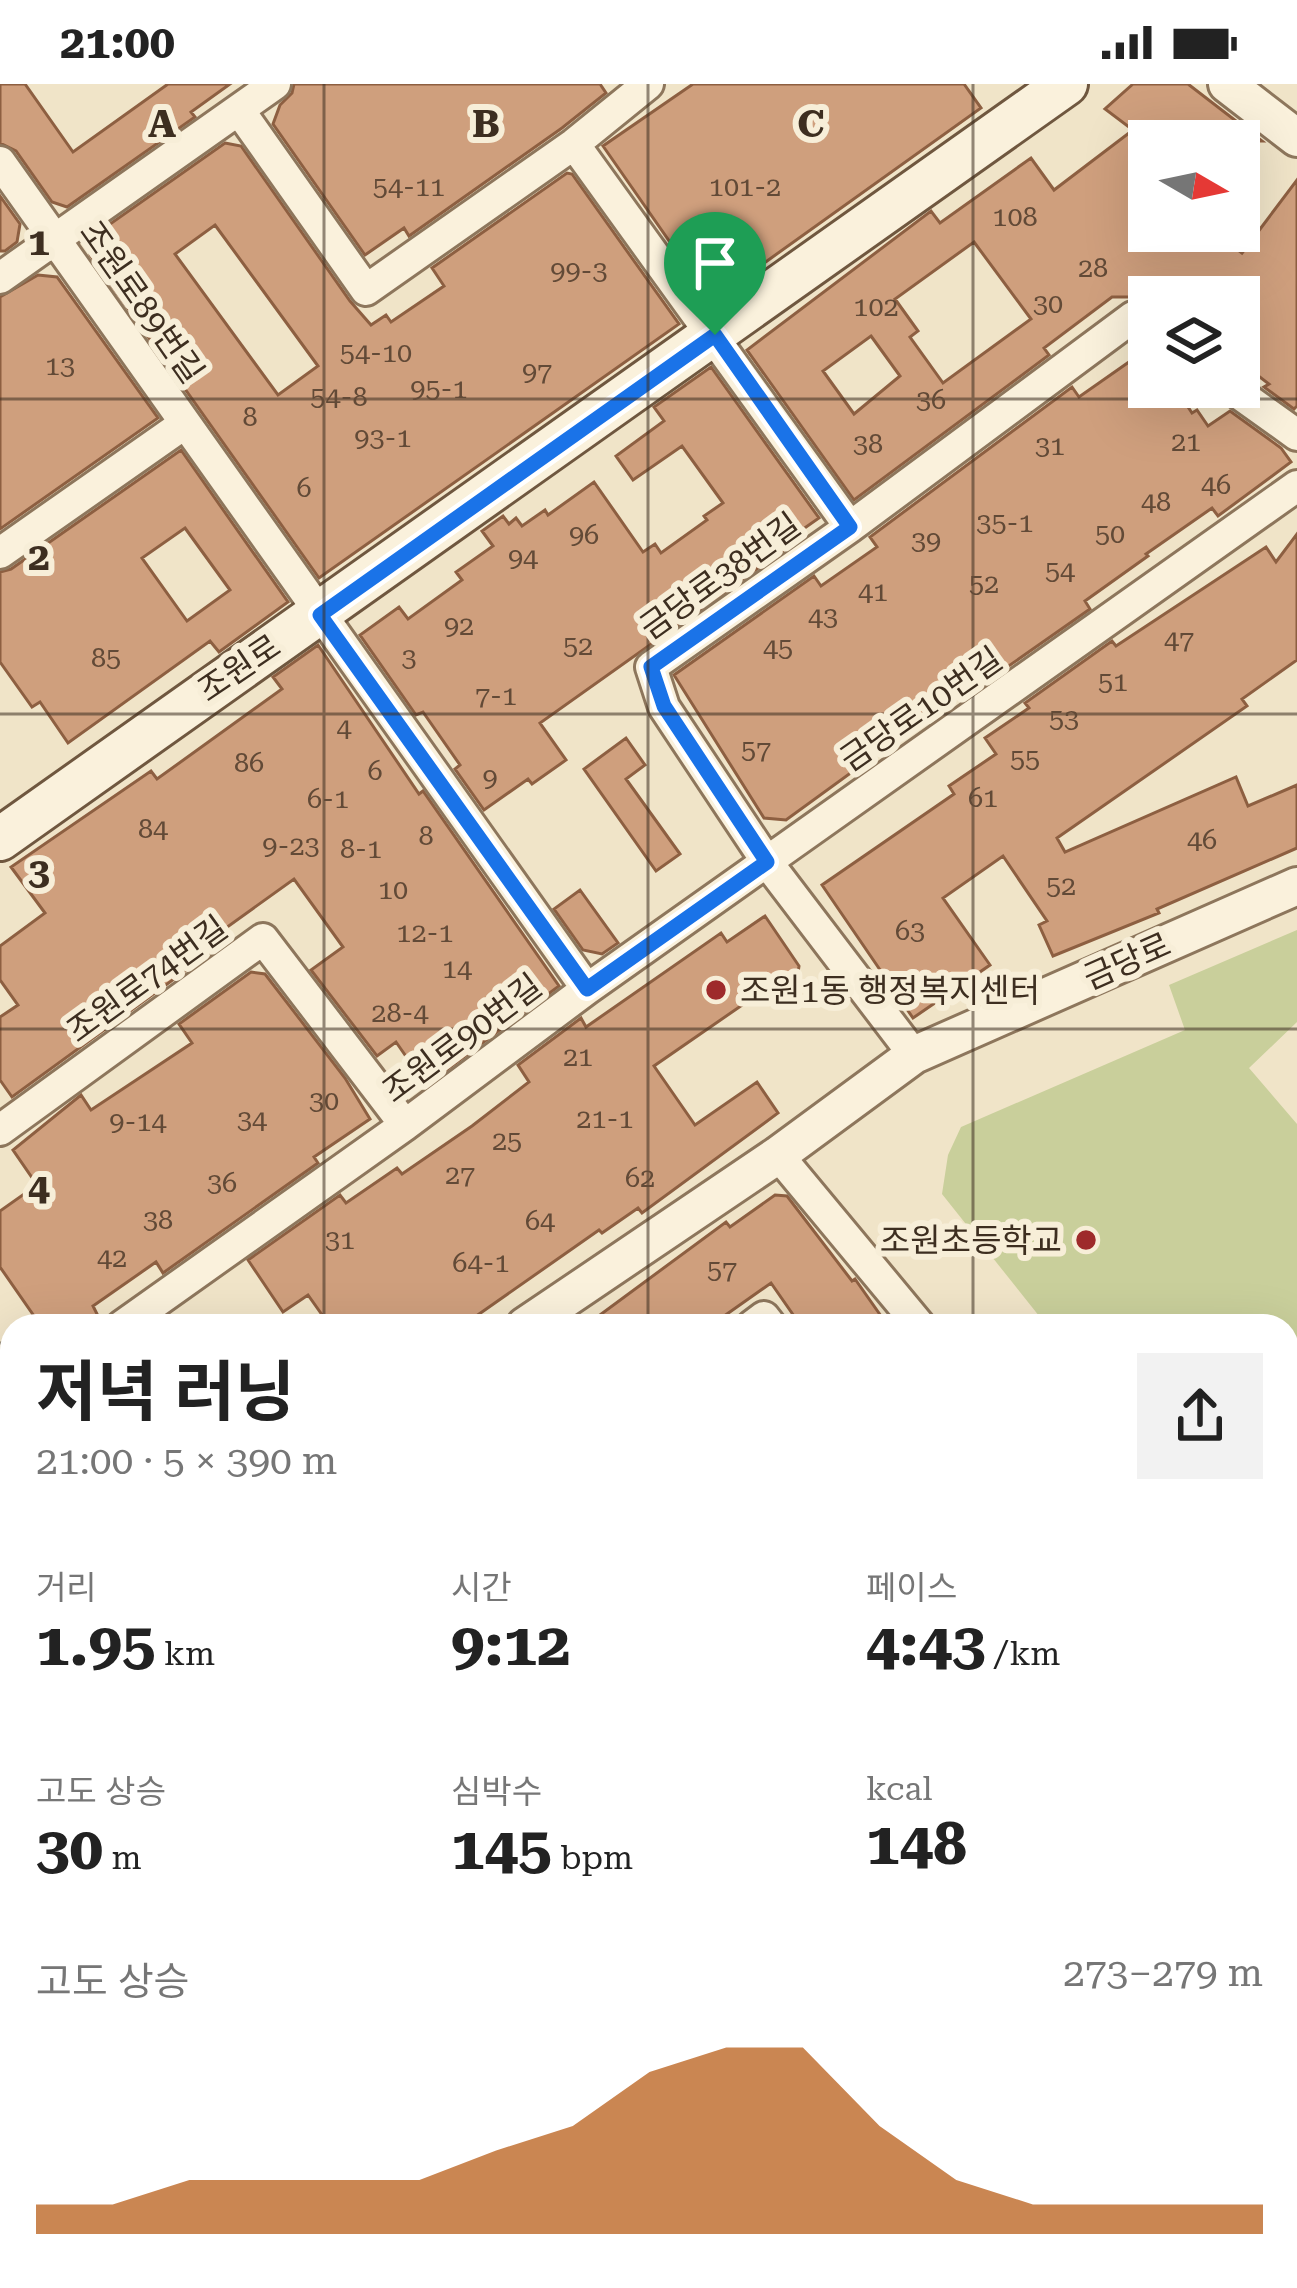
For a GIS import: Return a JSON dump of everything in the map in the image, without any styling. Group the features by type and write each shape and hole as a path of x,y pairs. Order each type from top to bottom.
{"main road":[{"name":"조원로","path":"0,839 1066,84"}],"street":[{"path":"0,278 274,84"},
{"path":"238,110 366,290 574,144 648,84"},
{"path":"1227,84 1297,138"},
{"path":"574,144 850,527"},
{"name":"조원로89번길","path":"0,162 320,615"},
{"name":"금당로38번길","path":"914,1054 767,862 664,706 651,667 850,527 1128,321"},
{"path":"1259,408 1297,435"},
{"name":"조원로89번길","path":"0,553 184,424"},
{"name":"금당로10번길","path":"587,989 1297,486"},
{"name":"조원로90번길","path":"139,1314 587,989 320,615"},
{"name":"금당로","path":"543,1314 778,1155 914,1054 1297,886"},
{"name":"조원로74번길","path":"0,1130 263,939 405,1125"},
{"path":"778,1155 910,1314"}],"green space":[{"name":"조원초등학교","path":"1297,930 1297,1022 1249,1068 1297,1124 1297,1314 1037,1314 942,1194 948,1155 961,1127 1185,1030 1169,985"}],"building":[{"path":"0,84 25,84 73,152 168,84 230,84 191,112 195,117 67,207 52,202 16,151 0,143"},
{"path":"294,84 600,84 606,93 409,236 404,228 365,255 273,124"},
{"path":"693,84 964,84 981,108 711,301 603,146"},
{"path":"1133,84 1188,84 1235,120 1128,120 1128,126 1105,109"},
{"path":"1128,134 1128,252 1242,253 1260,252 1260,229 1297,180 1297,406 1294,409 1264,387 1269,384 1260,377 1260,276 1128,276 1128,297 1112,297 1044,348 1049,355 854,500 747,350 931,211 940,223 1031,158 1054,190","holes":["974,242 1031,319 943,383 910,337 918,331 895,299","871,336 900,376 854,414 823,371"]},
{"path":"225,143 241,146 371,325 386,315 391,322 444,286 432,268 567,173 679,324 319,578 90,255 93,236","holes":["215,225 318,366 278,395 175,254"]},
{"path":"0,196 20,224 17,242 5,251 0,251"},
{"path":"38,275 57,277 158,418 0,529 0,297"},
{"path":"1128,363 1128,408 1189,408 1192,413 1197,410 1208,426 1230,411 1281,448 1291,462 1218,516 1212,508 1146,554 1085,601 1090,609 1003,670 999,665 786,820 764,818 674,675 814,576 821,586 877,547 870,537 1072,387 1079,397"},
{"path":"711,367 819,518 789,539 792,544 540,723 566,760 484,810 423,712 416,715 360,635 399,607 408,619 462,580 456,572 493,546 482,531 503,516 509,524 516,518 522,526 545,510 548,515 594,482 643,552 655,544 661,553 707,520 704,516 723,503 682,446 633,480 616,456 664,421 654,407"},
{"path":"181,450 288,602 219,652 210,641 68,743 40,702 32,707 0,662 0,572 11,569","holes":["185,528 230,590 187,621 142,558"]},
{"path":"1297,534 1297,660 1242,699 1247,706 1057,838 1065,852 1236,777 1248,806 1297,785 1297,848 1053,956 1039,925 1047,921 1003,856 943,898 990,965 913,1018 822,885 954,794 949,786 996,754 985,738 1029,708 1025,703 1112,641 1116,646 1266,547 1276,562"},
{"path":"318,645 559,986 426,1085 396,1042 377,1056 311,970 343,947 294,879 223,930 229,939 12,1097 0,1080 0,1017 18,1005 0,980 0,946 45,913 11,867 151,771 157,779 282,689 273,677"},
{"path":"626,738 645,765 626,779 680,854 656,871 584,769"},
{"path":"580,890 618,943 602,954 583,950 554,909"},
{"path":"765,916 799,966 796,985 780,996 761,992 654,1066 695,1125 757,1082 778,1113 642,1213 638,1208 602,1233 599,1230 479,1314 321,1314 308,1295 283,1312 248,1260 340,1195 346,1203 397,1168 402,1174 472,1126 529,1082 518,1065 581,1018 586,1027 721,933 727,942"},
{"path":"251,972 265,974 345,1078 370,1119 314,1157 318,1163 163,1273 156,1262 93,1306 97,1314 33,1314 0,1267 0,1211 37,1185 13,1150 81,1095 91,1110 192,1043 179,1024"},
{"path":"775,1195 787,1196 880,1314 793,1314 771,1283 727,1314 601,1314 726,1222 730,1227"}],"place":[{"name":"조원1동 행정복지센터","path":"716,990"},
{"name":"조원초등학교","path":"1086,1240"}],"route":[{"path":"715,335 850,527 651,667 664,706 767,862 587,989 320,615 715,335"}]}
